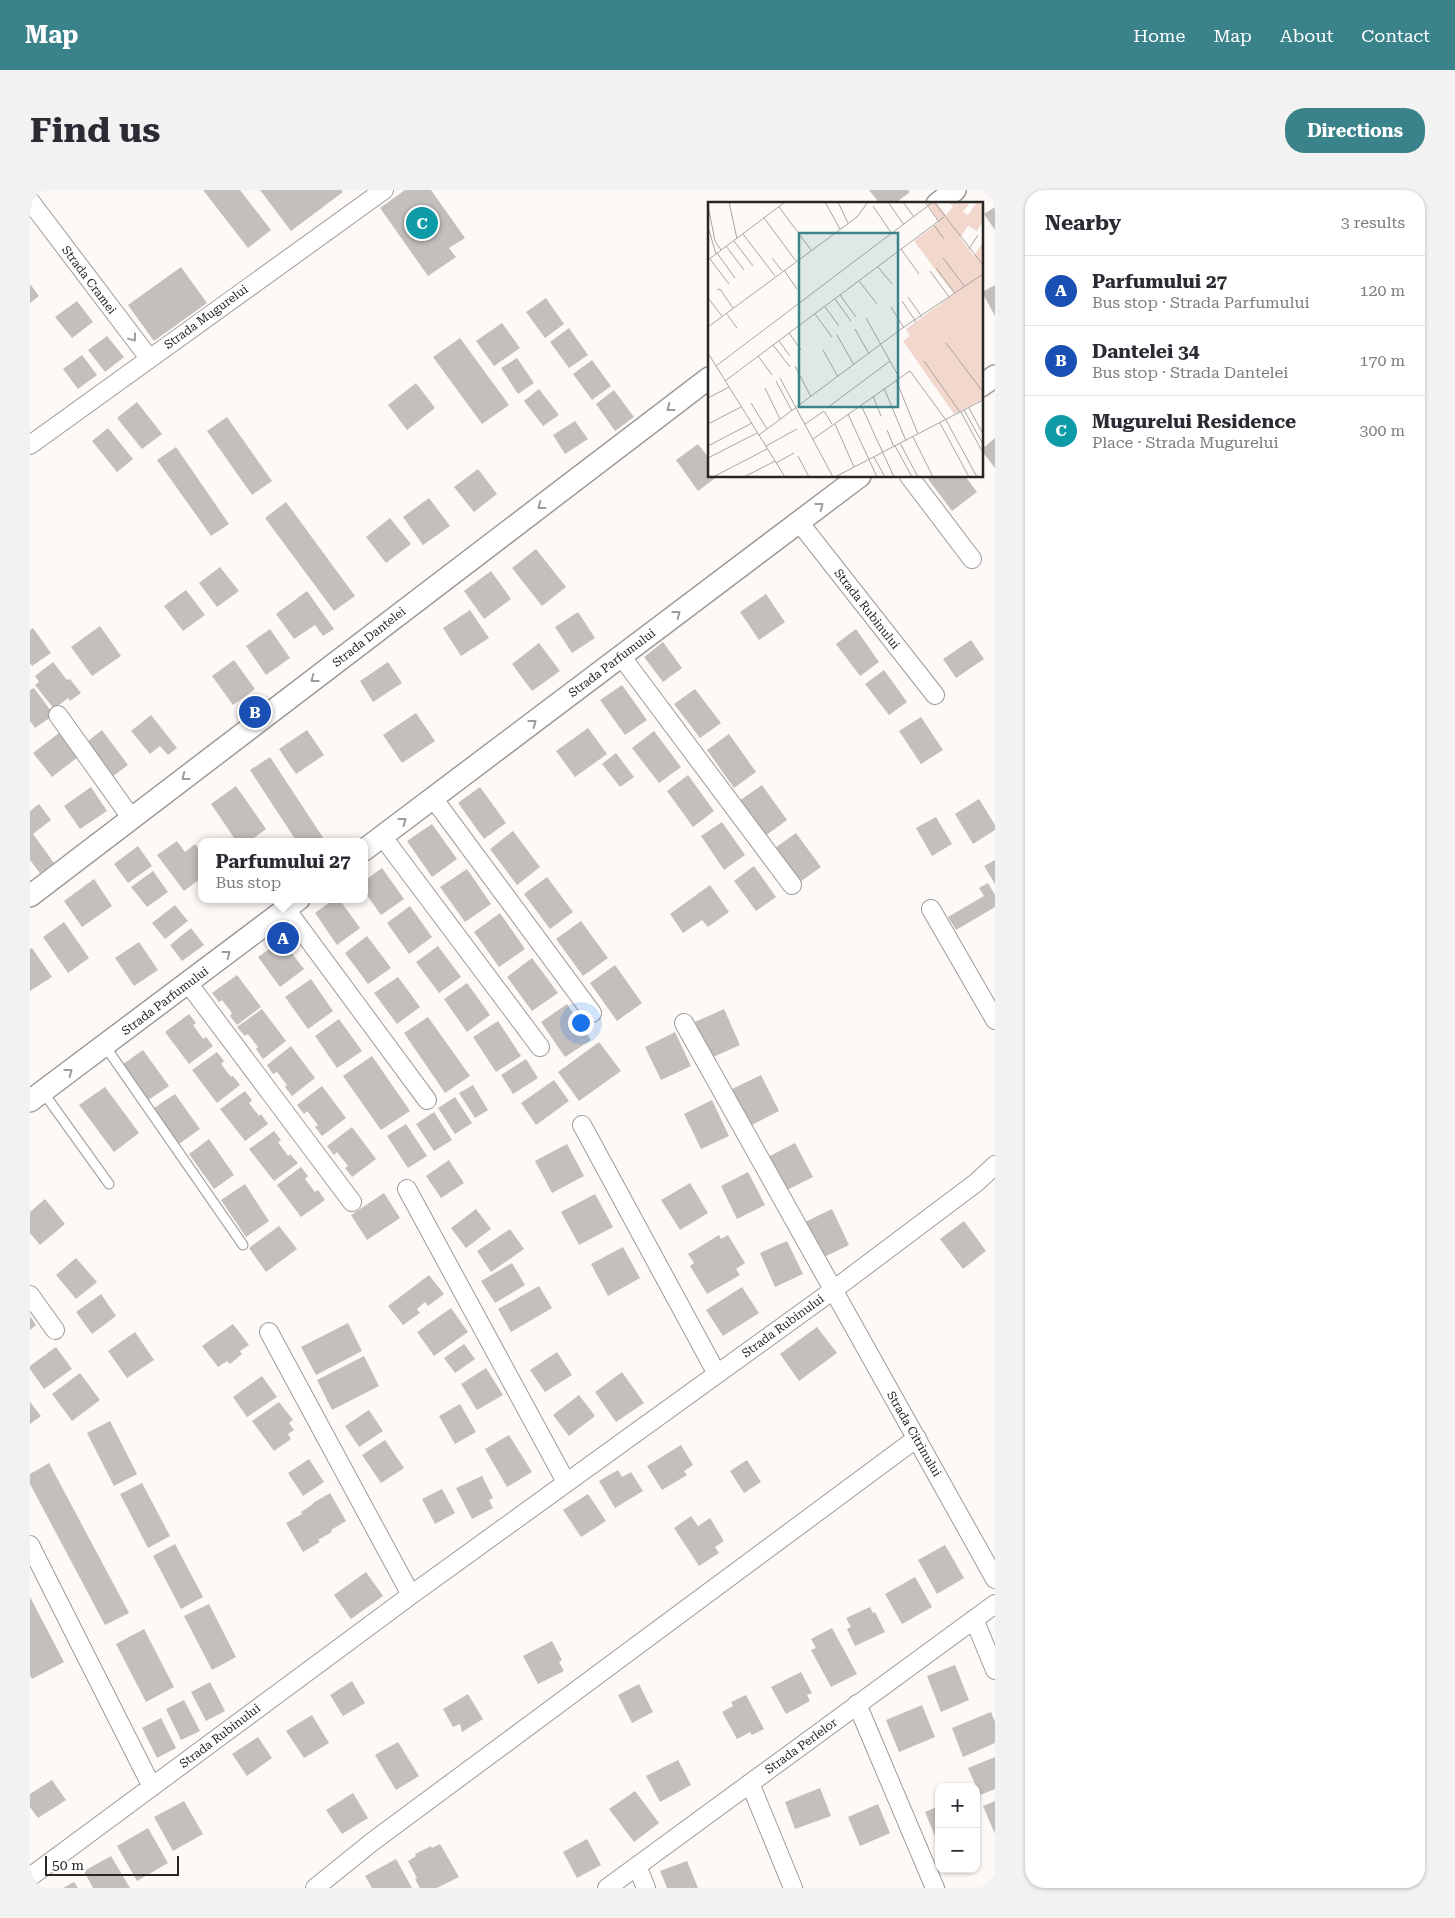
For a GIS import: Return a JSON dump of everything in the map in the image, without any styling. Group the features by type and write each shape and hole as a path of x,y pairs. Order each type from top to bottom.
{"street":[{"name":"Strada Mugurelui","path":"30,445 384,190"},
{"name":"Strada Cramei","path":"30,201 149,358"},
{"path":"982,385 995,376"},
{"name":"Strada Dantelei","path":"30,896 708,379"},
{"name":"Strada Parfumului","path":"368,847 857,478"},
{"path":"911,478 972,559"},
{"name":"Strada Rubinului","path":"798,522 935,695"},
{"path":"621,656 792,884"},
{"path":"58,715 132,819"},
{"path":"433,798 592,1013"},
{"path":"382,836 540,1047"},
{"path":"292,904 427,1100"},
{"name":"Strada Parfumului","path":"36,1097 292,904"},
{"path":"931,909 995,1020"},
{"path":"188,984 352,1202"},
{"name":"Strada Citrinului","path":"684,1023 832,1291 995,1578"},
{"path":"582,1125 717,1374"},
{"name":"Strada Rubinului","path":"30,1878 411,1595 832,1291 977,1182 995,1165"},
{"path":"407,1189 566,1482"},
{"path":"30,1295 55,1330"},
{"path":"269,1332 411,1595"},
{"path":"315,1888 372,1842 917,1438"},
{"path":"30,1545 152,1787"},
{"name":"Strada Perlelor","path":"607,1888 995,1604"},
{"path":"974,1619 995,1670"},
{"path":"857,1704 935,1888"},
{"path":"750,1783 793,1888"},
{"path":"636,1866 646,1888"}],"lane":[{"path":"104,1046 243,1245"},
{"path":"36,1097 109,1184"}],"building":[{"path":"203,190 240,190 271,230 248,248"},
{"path":"260,190 341,190 343,192 291,231"},
{"path":"405,190 431,190 465,238 449,248 456,257 428,276 380,208"},
{"path":"869,190 908,190 910,192 897,202 878,202"},
{"path":"995,207 995,230 984,214"},
{"path":"181,267 207,303 154,341 128,305"},
{"path":"30,284 39,296 30,303"},
{"path":"995,285 995,316 982,292"},
{"path":"546,298 564,324 545,338 526,312"},
{"path":"77,301 93,322 72,338 55,317"},
{"path":"502,323 520,348 494,366 476,341"},
{"path":"569,328 588,355 569,368 550,342"},
{"path":"107,336 124,357 105,372 88,350"},
{"path":"460,338 509,405 482,424 433,357"},
{"path":"82,355 97,375 78,389 63,369"},
{"path":"517,358 534,383 518,394 501,368"},
{"path":"592,360 611,386 592,400 573,374"},
{"path":"416,383 435,408 407,430 388,405"},
{"path":"539,389 559,415 543,426 524,401"},
{"path":"614,390 634,417 615,431 596,404"},
{"path":"137,402 162,434 142,449 117,418"},
{"path":"227,417 272,481 252,495 207,431"},
{"path":"575,421 588,439 565,454 553,435"},
{"path":"108,428 133,459 117,472 92,441"},
{"path":"995,438 995,468 982,451"},
{"path":"698,444 708,457 708,478 715,478 698,491 676,460"},
{"path":"176,447 229,524 211,536 157,460"},
{"path":"478,469 497,494 474,512 454,487"},
{"path":"966,478 977,492 952,511 928,479"},
{"path":"429,498 450,526 423,545 403,517"},
{"path":"286,502 355,596 334,611 265,518"},
{"path":"390,518 411,544 386,563 366,537"},
{"path":"536,549 566,587 542,606 512,568"},
{"path":"220,567 239,591 217,607 199,583"},
{"path":"491,571 511,599 484,619 464,591"},
{"path":"186,590 205,615 183,631 164,606"},
{"path":"307,591 334,629 323,636 315,625 294,639 276,614"},
{"path":"766,594 785,622 759,640 740,612"},
{"path":"470,610 489,638 461,656 443,628"},
{"path":"578,612 595,638 572,653 555,627"},
{"path":"100,626 121,656 92,676 71,647"},
{"path":"33,628 51,653 32,666 30,663 30,630"},
{"path":"270,629 290,658 266,675 246,646"},
{"path":"856,629 879,662 860,676 836,644"},
{"path":"971,640 984,659 956,678 943,659"},
{"path":"663,642 682,668 663,682 644,657"},
{"path":"539,643 560,671 532,691 512,664"},
{"path":"234,660 255,689 233,705 212,676"},
{"path":"53,662 67,680 70,679 81,693 70,701 68,698 54,709 35,685 39,682 35,676"},
{"path":"388,662 402,683 373,702 360,681"},
{"path":"884,670 907,702 889,715 865,684"},
{"path":"622,685 647,720 625,735 600,700"},
{"path":"34,688 54,715 35,728 30,721 30,690"},
{"path":"695,689 721,723 700,738 674,704"},
{"path":"416,713 435,741 402,763 383,735"},
{"path":"151,715 177,748 168,755 160,746 150,754 131,731"},
{"path":"921,717 943,750 921,764 899,731"},
{"path":"588,728 607,754 575,777 556,751"},
{"path":"102,730 128,765 109,779 83,745"},
{"path":"307,730 324,755 296,774 279,749"},
{"path":"654,731 681,767 659,783 632,748"},
{"path":"59,733 78,757 52,777 33,753"},
{"path":"729,734 756,772 734,788 707,750"},
{"path":"616,753 634,777 620,787 602,764"},
{"path":"270,757 323,838 294,838 250,770"},
{"path":"688,775 714,811 693,827 667,791"},
{"path":"762,785 787,820 765,836 739,801"},
{"path":"236,786 266,829 254,838 234,838 211,804"},
{"path":"91,787 107,811 80,829 64,806"},
{"path":"480,787 506,823 484,839 458,803"},
{"path":"979,799 995,825 995,830 973,844 955,814"},
{"path":"39,804 51,820 33,834 54,863 40,873 30,860 30,811"},
{"path":"936,817 952,844 932,856 916,828"},
{"path":"722,822 745,855 724,870 701,836"},
{"path":"432,824 457,859 432,877 407,841"},
{"path":"513,831 540,867 517,885 490,849"},
{"path":"796,833 821,867 800,882 775,848"},
{"path":"177,841 185,852 195,844 198,848 198,880 184,891 157,855"},
{"path":"138,846 152,866 128,883 114,864"},
{"path":"995,860 995,884 984,866"},
{"path":"754,866 776,897 756,911 734,881"},
{"path":"382,868 404,899 381,915 368,897 368,878"},
{"path":"467,869 491,904 465,922 440,887"},
{"path":"153,871 168,892 147,907 131,887"},
{"path":"547,877 573,912 550,929 524,894"},
{"path":"94,879 112,906 82,927 64,901"},
{"path":"988,883 995,895 995,907 956,930 948,917 984,896 979,888"},
{"path":"710,885 729,912 708,927 702,920 683,933 670,914"},
{"path":"329,903 342,903 360,928 337,945 315,913"},
{"path":"175,905 188,921 165,939 152,923"},
{"path":"410,906 432,937 409,954 387,923"},
{"path":"500,913 525,949 499,967 474,932"},
{"path":"581,921 608,958 583,976 556,939"},
{"path":"64,922 89,958 68,973 43,937"},
{"path":"191,928 204,945 182,961 170,945"},
{"path":"367,936 391,968 368,984 345,953"},
{"path":"282,940 304,969 280,987 258,957"},
{"path":"139,942 158,970 134,986 115,958"},
{"path":"438,946 461,977 439,993 416,962"},
{"path":"32,948 52,977 30,991 30,949"},
{"path":"532,958 558,993 532,1011 507,977"},
{"path":"615,965 642,1003 617,1021 590,983"},
{"path":"237,975 261,1007 237,1025 230,1016 232,1013 222,1000 219,1002 212,993"},
{"path":"398,977 420,1007 397,1024 374,993"},
{"path":"311,979 333,1011 308,1029 285,997"},
{"path":"467,983 490,1015 467,1032 444,999"},
{"path":"567,1004 591,1040 565,1057 541,1022"},
{"path":"262,1009 286,1041 263,1059 256,1049 258,1047 248,1034 245,1036 237,1027"},
{"path":"724,1009 740,1045 711,1058 695,1022"},
{"path":"189,1014 196,1023 193,1025 203,1039 206,1037 213,1046 189,1064 165,1032"},
{"path":"428,1017 470,1076 445,1093 404,1033"},
{"path":"339,1019 362,1051 337,1068 315,1036"},
{"path":"498,1021 521,1056 496,1072 473,1037"},
{"path":"675,1032 691,1066 661,1080 645,1047"},
{"path":"599,1042 621,1071 579,1101 558,1072"},
{"path":"291,1046 315,1078 292,1096 285,1087 287,1085 277,1072 273,1074 267,1065"},
{"path":"143,1050 169,1086 147,1101 122,1065"},
{"path":"217,1052 224,1061 221,1064 240,1085 217,1103 192,1070"},
{"path":"372,1056 410,1111 381,1130 343,1076"},
{"path":"526,1059 538,1078 513,1094 501,1075"},
{"path":"761,1075 779,1111 750,1126 732,1089"},
{"path":"554,1080 569,1101 536,1125 521,1103"},
{"path":"473,1085 488,1110 475,1118 459,1093"},
{"path":"322,1086 346,1118 322,1136 315,1127 318,1125 307,1111 304,1114 297,1105"},
{"path":"105,1087 139,1133 114,1152 79,1105"},
{"path":"245,1091 252,1100 249,1103 259,1116 261,1114 268,1124 245,1141 220,1109"},
{"path":"175,1094 200,1129 179,1144 154,1108"},
{"path":"455,1097 472,1123 455,1134 438,1108"},
{"path":"712,1100 729,1136 701,1149 684,1114"},
{"path":"434,1112 452,1140 434,1151 416,1124"},
{"path":"406,1124 427,1156 408,1168 387,1136"},
{"path":"352,1127 376,1159 352,1177 345,1168 348,1166 337,1152 334,1155 327,1146"},
{"path":"274,1131 281,1140 278,1142 288,1156 290,1154 298,1163 274,1181 249,1149"},
{"path":"209,1139 234,1175 214,1189 189,1154"},
{"path":"795,1143 813,1177 785,1191 768,1157"},
{"path":"567,1144 584,1176 552,1193 535,1161"},
{"path":"449,1160 464,1183 441,1198 426,1176"},
{"path":"301,1167 308,1176 305,1179 315,1192 318,1190 325,1200 301,1217 277,1185"},
{"path":"748,1172 765,1205 737,1219 721,1186"},
{"path":"690,1183 708,1213 680,1230 661,1200"},
{"path":"245,1184 269,1221 246,1237 221,1200"},
{"path":"384,1193 400,1218 367,1240 351,1215"},
{"path":"595,1194 613,1227 579,1245 561,1212"},
{"path":"45,1199 65,1224 40,1245 30,1233 30,1212"},
{"path":"476,1209 491,1229 466,1248 451,1228"},
{"path":"832,1209 849,1245 820,1259 803,1223"},
{"path":"964,1221 986,1251 963,1269 940,1239"},
{"path":"279,1226 297,1249 266,1272 249,1248"},
{"path":"510,1229 524,1249 491,1272 477,1251"},
{"path":"719,1235 721,1239 728,1235 745,1263 736,1269 740,1275 707,1294 690,1266 694,1263 688,1254"},
{"path":"787,1241 803,1274 775,1287 760,1253"},
{"path":"623,1247 640,1278 608,1296 591,1264"},
{"path":"76,1258 97,1282 76,1299 56,1275"},
{"path":"512,1263 525,1285 495,1303 481,1281"},
{"path":"429,1275 444,1294 428,1306 425,1302 417,1309 420,1313 403,1325 388,1306"},
{"path":"539,1286 552,1308 511,1332 498,1309"},
{"path":"742,1287 759,1313 723,1336 706,1310"},
{"path":"101,1294 116,1316 92,1334 76,1312"},
{"path":"451,1308 468,1332 434,1356 417,1332"},
{"path":"30,1316 36,1325 30,1330"},
{"path":"348,1323 362,1351 316,1375 301,1347"},
{"path":"233,1324 249,1345 240,1351 242,1354 230,1364 227,1361 218,1367 202,1346"},
{"path":"817,1327 837,1353 799,1381 780,1354"},
{"path":"135,1332 154,1360 127,1378 108,1351"},
{"path":"464,1344 475,1359 455,1373 444,1358"},
{"path":"56,1347 72,1369 44,1389 30,1369 30,1366"},
{"path":"557,1352 572,1375 545,1392 530,1370"},
{"path":"364,1356 379,1386 332,1410 317,1380"},
{"path":"486,1368 503,1395 477,1410 461,1384"},
{"path":"622,1372 644,1403 616,1422 595,1392"},
{"path":"80,1373 100,1400 72,1421 52,1394"},
{"path":"262,1376 277,1397 247,1417 233,1397"},
{"path":"579,1395 595,1416 569,1436 553,1415"},
{"path":"30,1402 41,1416 30,1424"},
{"path":"279,1402 293,1420 289,1423 294,1430 288,1434 291,1439 274,1451 252,1421"},
{"path":"460,1404 476,1432 455,1444 439,1416"},
{"path":"369,1410 383,1431 359,1447 345,1426"},
{"path":"110,1421 137,1474 114,1486 87,1433"},
{"path":"509,1435 532,1472 507,1487 485,1449"},
{"path":"385,1440 404,1468 381,1483 362,1455"},
{"path":"681,1445 693,1465 684,1471 687,1475 662,1490 647,1466"},
{"path":"309,1459 324,1482 303,1496 288,1473"},
{"path":"747,1460 761,1482 744,1493 730,1471"},
{"path":"49,1463 129,1613 105,1625 30,1484 30,1474"},
{"path":"618,1470 622,1477 631,1472 643,1491 615,1508 599,1481"},
{"path":"482,1476 493,1498 489,1500 493,1508 472,1519 456,1488"},
{"path":"142,1483 170,1536 148,1548 120,1494"},
{"path":"442,1489 455,1513 435,1524 422,1499"},
{"path":"330,1493 346,1521 318,1540 320,1542 303,1552 286,1523 302,1514 301,1512 313,1503"},
{"path":"588,1494 606,1521 581,1537 563,1510"},
{"path":"691,1516 698,1526 710,1518 724,1541 715,1547 719,1553 699,1566 674,1528"},
{"path":"175,1544 203,1597 181,1609 153,1556"},
{"path":"945,1545 964,1578 937,1594 918,1560"},
{"path":"366,1572 383,1596 351,1619 334,1595"},
{"path":"915,1577 932,1607 902,1624 885,1594"},
{"path":"30,1597 64,1662 32,1679 30,1675"},
{"path":"209,1604 236,1657 212,1670 184,1616"},
{"path":"870,1607 873,1613 875,1612 885,1632 855,1646 847,1629 851,1627 846,1618"},
{"path":"832,1628 857,1674 831,1687 811,1650 816,1648 811,1639"},
{"path":"144,1629 174,1687 146,1702 116,1644"},
{"path":"552,1641 562,1660 559,1662 564,1671 538,1684 523,1656"},
{"path":"955,1665 969,1700 941,1712 927,1676"},
{"path":"801,1672 812,1693 807,1695 810,1701 786,1714 771,1687"},
{"path":"352,1681 365,1703 343,1716 330,1695"},
{"path":"210,1682 225,1711 206,1721 191,1692"},
{"path":"639,1684 653,1712 632,1723 618,1695"},
{"path":"468,1694 483,1719 462,1732 460,1724 453,1727 443,1709"},
{"path":"746,1695 764,1729 752,1735 750,1732 737,1739 722,1712 733,1706 731,1702"},
{"path":"184,1700 200,1731 181,1740 166,1709"},
{"path":"922,1705 935,1737 899,1752 886,1720"},
{"path":"991,1712 995,1722 995,1743 963,1757 952,1728"},
{"path":"312,1715 329,1743 304,1758 286,1731"},
{"path":"161,1718 176,1748 157,1758 142,1728"},
{"path":"258,1737 272,1758 247,1776 232,1754"},
{"path":"398,1742 419,1776 396,1790 375,1755"},
{"path":"995,1757 995,1789 980,1795 980,1783 975,1783 968,1768"},
{"path":"678,1760 691,1785 660,1802 646,1776"},
{"path":"52,1780 66,1800 38,1818 30,1807 30,1794"},
{"path":"820,1788 831,1816 795,1829 785,1802"},
{"path":"635,1791 659,1823 634,1842 609,1809"},
{"path":"353,1793 368,1818 342,1834 326,1810"},
{"path":"184,1801 203,1834 173,1851 154,1817"},
{"path":"995,1801 995,1834 983,1806"},
{"path":"878,1804 890,1833 860,1846 848,1817"},
{"path":"935,1808 935,1836 925,1812"},
{"path":"148,1828 168,1863 137,1881 117,1846"},
{"path":"587,1839 601,1865 577,1878 563,1852"},
{"path":"440,1844 459,1877 437,1888 420,1888 408,1861 416,1856 415,1854"},
{"path":"111,1856 130,1888 93,1888 84,1871"},
{"path":"396,1859 412,1888 372,1888 365,1876"},
{"path":"687,1861 698,1888 667,1888 660,1871"},
{"path":"74,1882 78,1888 63,1888"}],"place":[{"name":"Mugurelui Residence","path":"422,223"},
{"name":"Dantelei 34","path":"255,712"},
{"name":"Parfumului 27","path":"283,938"}]}
